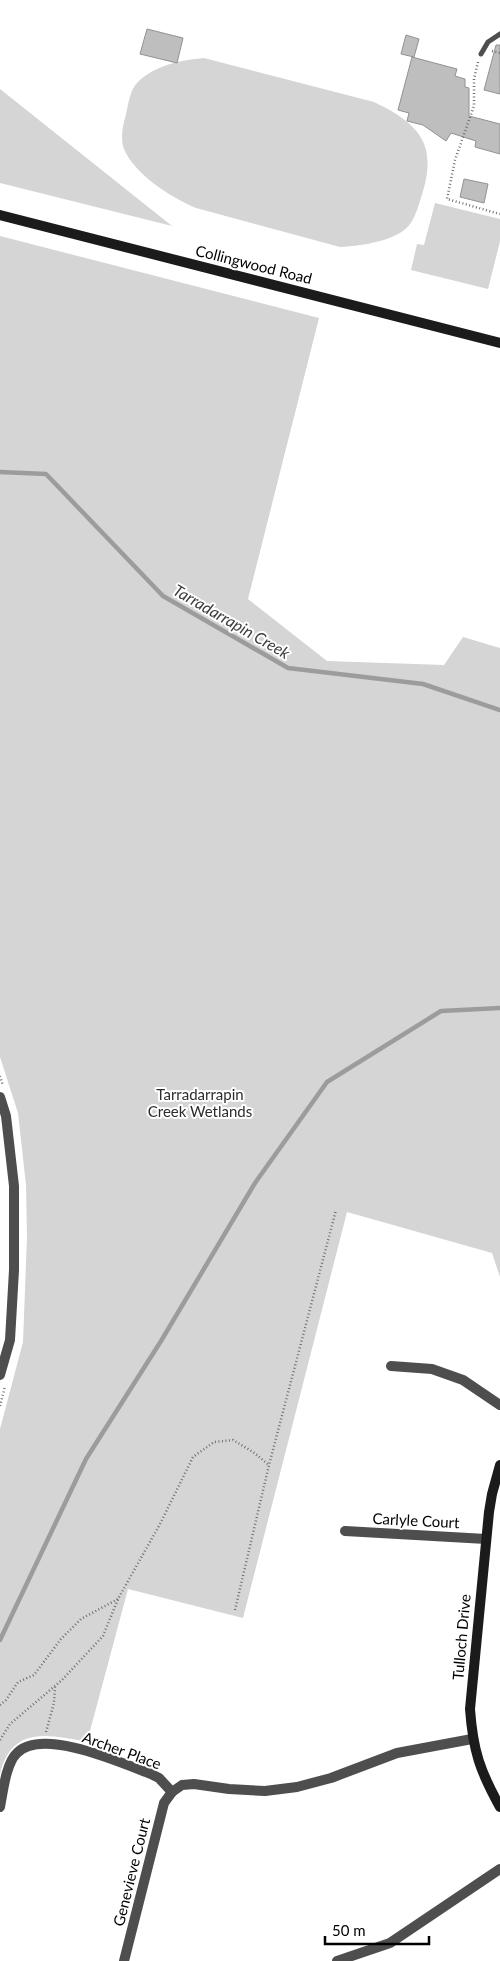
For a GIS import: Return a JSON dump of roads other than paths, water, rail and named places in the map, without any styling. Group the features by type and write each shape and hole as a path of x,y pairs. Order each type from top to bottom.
{"street":[{"name":"Collingwood Road","path":"0,215 500,343"},
{"path":"0,1097 6,1116 14,1186 14,1270 10,1340 0,1375"},
{"path":"391,1366 432,1369 463,1380 500,1405"},
{"name":"Tulloch Drive","path":"500,1465 492,1494 486,1539 470,1709 472,1740 481,1768 500,1807"},
{"name":"Carlyle Court","path":"345,1531 486,1539"},
{"path":"172,1792 182,1786 194,1784 229,1789 265,1791 297,1787 331,1778 397,1753 472,1740"},
{"name":"Archer Place","path":"0,1807 11,1761 17,1752 28,1746 41,1743 83,1749 151,1774 159,1778 172,1792"},
{"name":"Genevieve Court","path":"124,1961 164,1804 172,1792"},
{"path":"337,1961 390,1943 500,1868"}],"lane":[{"path":"481,54 488,42 500,34"}],"waterway":[{"name":"Tarradarrapin Creek","path":"0,472 46,474 163,596 288,668 423,684 500,710"},
{"path":"0,1640 86,1459 161,1341 255,1183 327,1082 441,1011 500,1008"}],"park label":[{"name":"Tarradarrapin Creek Wetlands","path":"200,1102"}]}
